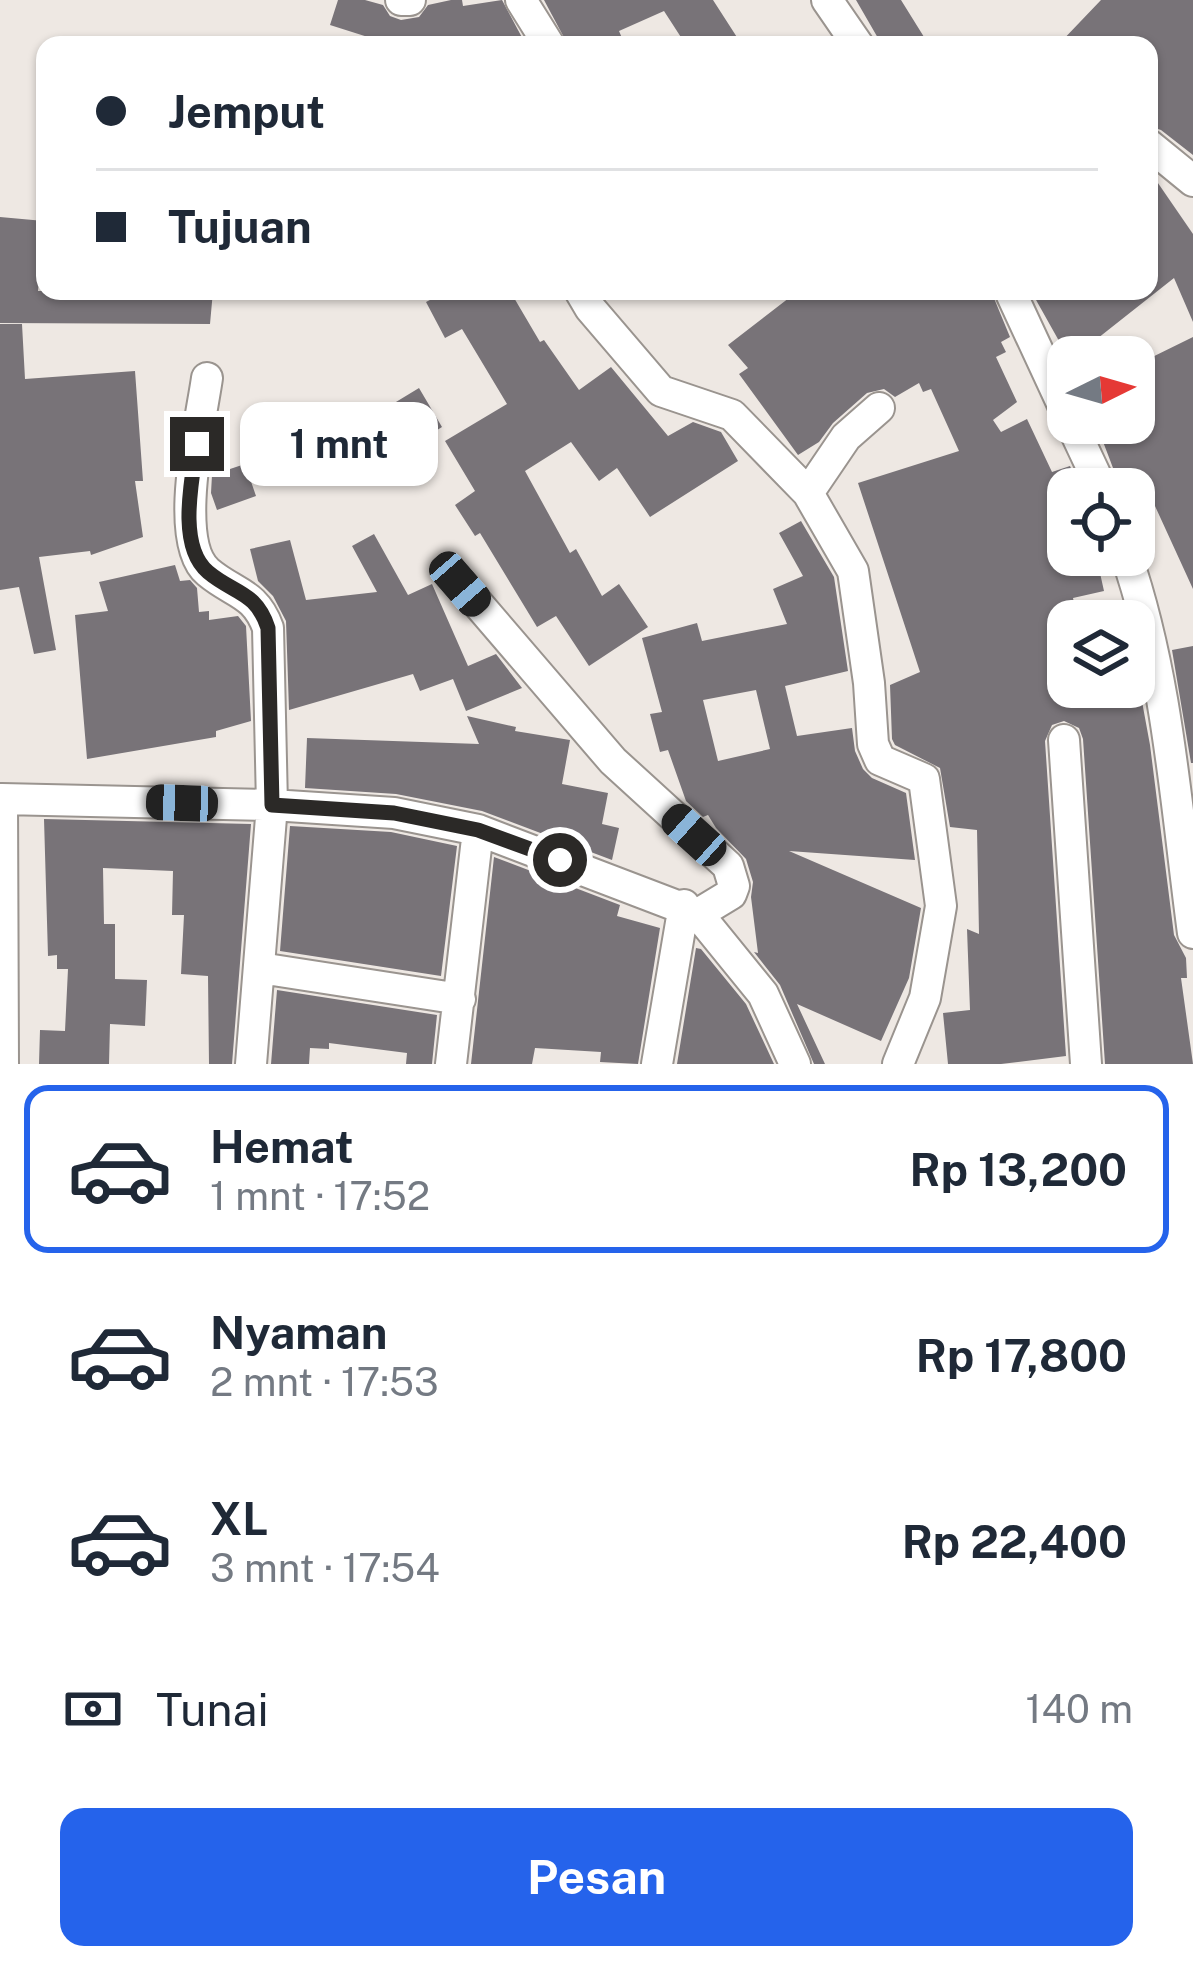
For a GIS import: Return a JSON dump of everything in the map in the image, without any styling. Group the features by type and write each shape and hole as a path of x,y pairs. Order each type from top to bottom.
{"street":[{"path":"521,0 543,36"},
{"path":"827,0 852,36"},
{"path":"1158,152 1193,181"},
{"path":"585,300 661,391 731,416 808,493 853,571 873,744 880,760 924,779 941,906 925,998 898,1064"},
{"path":"1014,300 1047,371"},
{"path":"207,378 192,477 191,536 196,557 206,571 261,608 268,628 272,805 251,1064"},
{"path":"808,493 846,437 880,407"},
{"path":"1133,576 1162,700 1193,933"},
{"path":"460,584 613,761 728,866 734,886 705,905 657,1064"},
{"path":"1064,740 1086,1064"},
{"path":"3,1064 1,791 394,813 478,830 705,905 763,994 795,1064"},
{"path":"451,1064 478,830"},
{"path":"260,968 460,999"}],"building":[{"path":"338,0 383,5 390,16 401,20 419,17 428,5 451,0 462,0 463,6 502,0 521,36 365,36 330,25"},
{"path":"544,0 713,0 736,36 680,36 664,11 619,31 621,36 563,36"},
{"path":"856,0 901,0 923,36 877,36"},
{"path":"1101,0 1193,0 1193,155 1158,129 1158,36 1067,36"},
{"path":"1158,183 1193,234 1193,322 1174,278 1158,291"},
{"path":"0,217 36,220 36,300 212,300 210,324 0,323"},
{"path":"515,300 540,342 544,340 579,390 611,367 668,436 693,422 721,432 738,461 650,517 617,468 599,481 571,442 525,471 570,553 576,549 602,596 619,584 648,627 589,666 556,616 537,627 480,533 475,536 455,505 475,491 445,441 507,404 462,329 445,338 426,302"},
{"path":"786,300 995,300 1010,337 1001,342 1006,352 996,357 1017,402 993,420 1001,432 1027,419 1050,468 1047,576 1101,576 1104,591 1073,600 1047,600 1047,708 1143,708 1174,935 1186,958 1187,978 1181,978 1193,1064 1105,1064 1083,739 1079,728 1064,721 1052,725 1045,741 1066,1056 948,1064 943,1013 970,1010 967,929 979,934 977,830 950,827 940,768 892,739 890,685 920,672 858,483 959,451 931,389 923,392 919,383 895,397 884,389 867,393 819,442 798,455 739,374 748,368 728,345"},
{"path":"1036,300 1146,300 1101,336 1056,336"},
{"path":"0,324 22,324 25,379 135,371 143,481 135,481 143,537 91,555 90,551 39,557 56,650 34,654 19,587 0,590"},
{"path":"1193,337 1193,589 1155,506 1155,468 1113,468 1104,444 1155,444 1155,356"},
{"path":"419,388 442,427 387,461 363,422"},
{"path":"245,464 256,496 217,510 212,475"},
{"path":"801,521 834,577 848,671 785,686 797,736 852,728 863,769 906,793 915,860 789,851 921,908 909,978 881,1041 797,1004 825,1064 814,1064 780,985 754,952 758,953 753,882 746,859 708,815 703,817 686,801 668,750 660,752 650,714 662,712 642,638 697,623 702,641 787,624 773,589 803,576 779,533","holes":["756,690 770,749 718,761 703,700"]},
{"path":"374,534 408,595 432,584 468,666 496,654 522,688 466,711 453,679 420,691 413,674 289,710 286,621 273,596 258,581 250,549 290,540 306,600 377,592 352,546"},
{"path":"175,565 180,581 190,580 197,588 199,612 209,611 209,620 238,616 246,626 251,721 216,731 216,737 87,759 75,615 108,611 99,582"},
{"path":"1193,646 1193,763 1191,763 1172,650"},
{"path":"467,716 516,727 515,731 570,740 562,784 608,793 602,824 619,828 612,860 482,811 396,794 305,788 307,738 479,744"},
{"path":"44,819 251,824 232,1064 209,1064 208,976 181,974 184,915 172,915 173,871 103,868 104,924 115,924 115,979 147,980 145,1026 110,1024 109,1064 39,1064 40,1030 65,1031 68,969 57,969 57,955 48,956"},
{"path":"290,826 391,832 457,846 441,976 280,951"},
{"path":"494,857 620,905 617,916 660,928 638,1064 600,1062 601,1052 535,1048 532,1064 471,1064"},
{"path":"696,948 746,1004 774,1064 677,1064"},
{"path":"277,990 437,1015 432,1064 406,1064 407,1053 329,1043 329,1049 310,1048 309,1064 271,1064"}],"route":[{"path":"197,444 191,536 196,557 206,571 261,608 268,628 272,805 394,813 478,830 560,860"}]}
